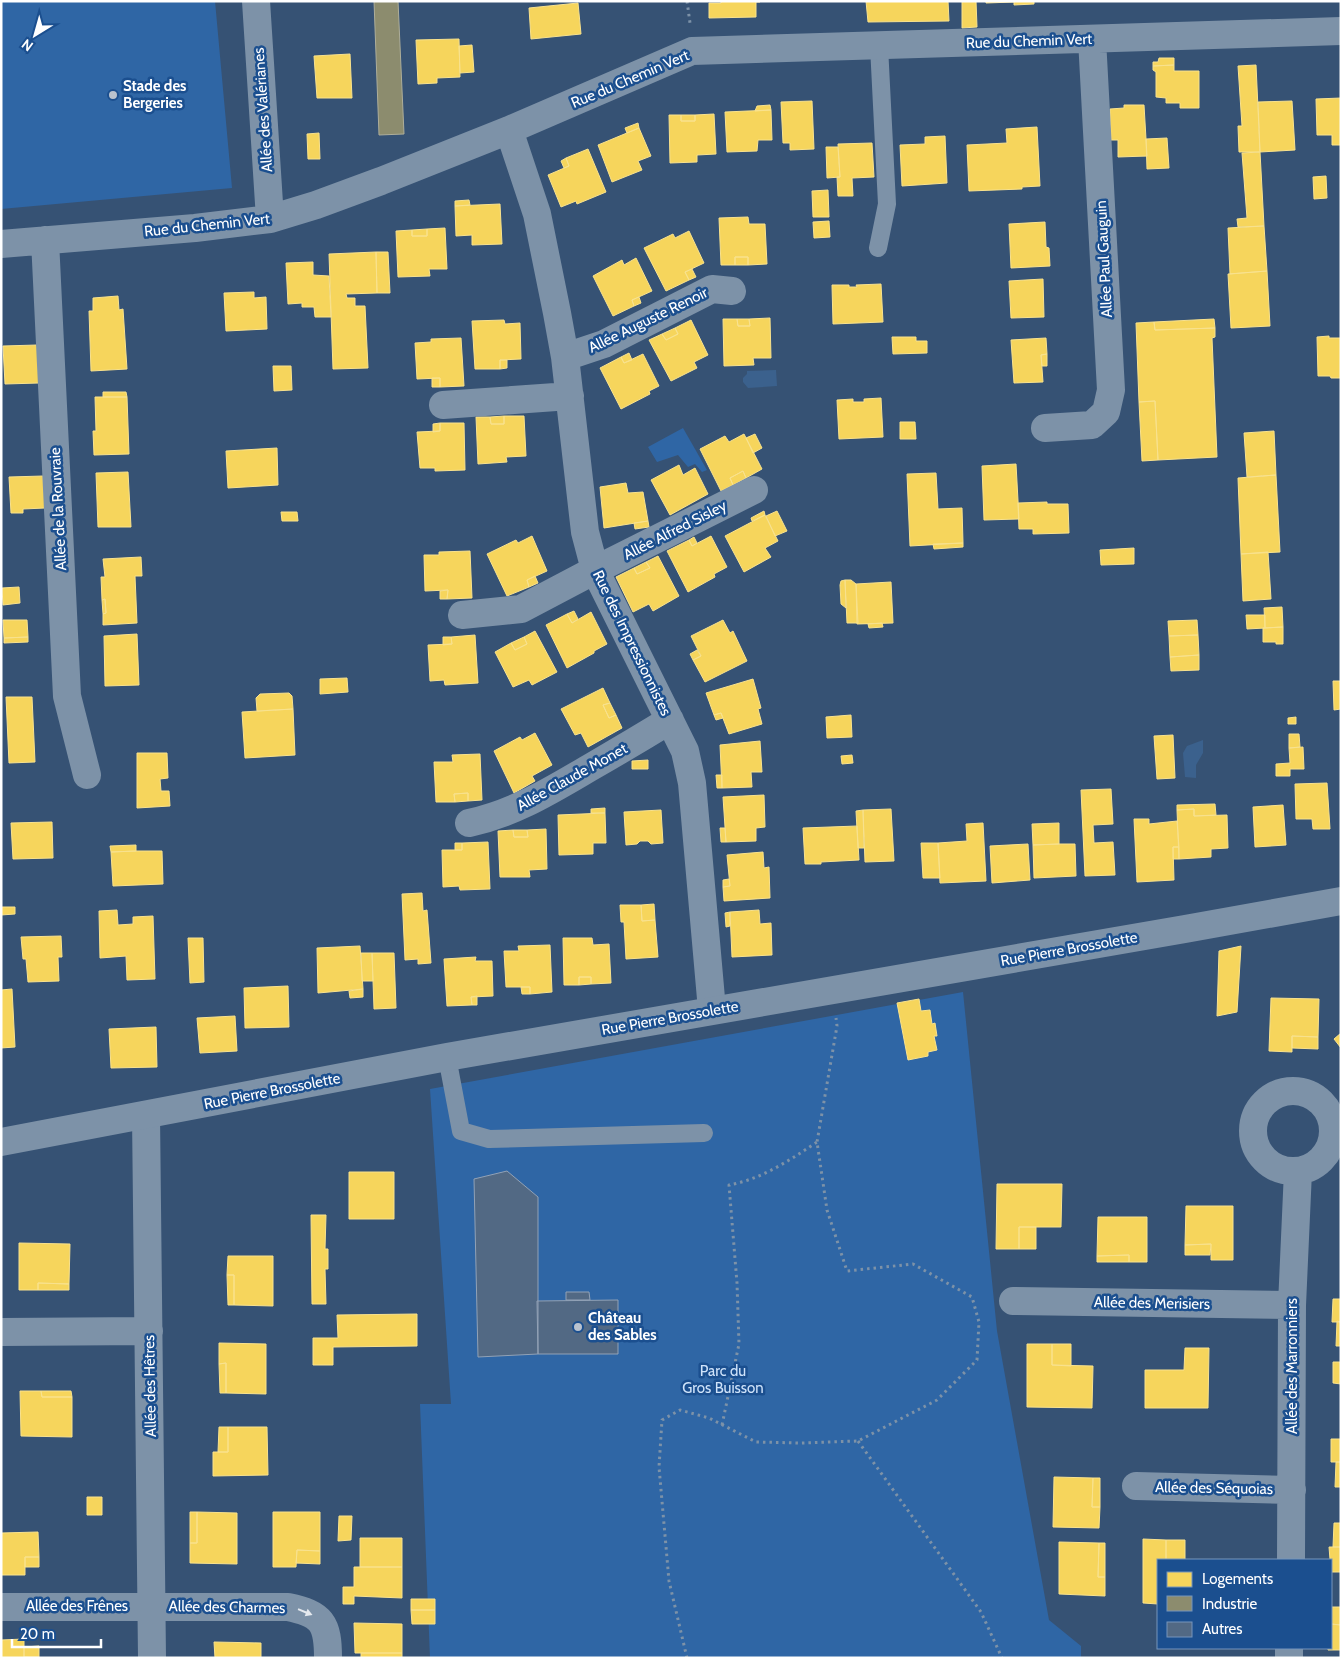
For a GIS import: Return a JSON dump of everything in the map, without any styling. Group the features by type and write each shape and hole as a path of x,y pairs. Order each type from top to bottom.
{"street":[{"name":"Allée des Valérianes","path":"256,1 270,219"},
{"name":"Rue du Chemin Vert","path":"1,244 214,226 270,219 316,205 382,181 509,130 692,51 1341,31"},
{"name":"Allée Paul Gauguin","path":"1045,428 1092,425 1106,412 1110,390 1092,39"},
{"name":"Rue des Impressionnistes","path":"509,130 536,214 565,357 585,532 595,570 685,751 692,783 712,1010"},
{"name":"Allée de la Rouvraie","path":"45,240 68,696 87,775"},
{"name":"Allée Auguste Renoir","path":"565,357 604,344 712,289 732,291"},
{"path":"443,405 570,396"},
{"name":"Allée Alfred Sisley","path":"462,615 521,609 754,490"},
{"name":"Allée Claude Monet","path":"469,823 494,817 520,807 670,720"},
{"name":"Rue Pierre Brossolette","path":"1,1142 447,1057 1341,901"},
{"name":"Allée des Hêtres","path":"146,1115 152,1658"},
{"name":"Allée des Marronniers","path":"1291,1559 1292,1305 1298,1171"},
{"name":"Allée des Merisiers","path":"1013,1301 1292,1305"},
{"path":"1,1332 149,1331"},
{"name":"Allée des Séquoias","path":"1136,1486 1292,1490"},
{"name":"Allée des Frênes","path":"1,1607 152,1606"},
{"name":"Allée des Charmes","path":"152,1606 288,1607 306,1610 318,1618 326,1629 328,1658"}],"lane":[{"path":"878,248 887,204 879,46"},
{"path":"447,1057 461,1131 489,1139 704,1134"}],"path":[{"path":"686,1658 669,1581 659,1467 662,1420 680,1410 710,1418 756,1442 858,1441 937,1400 977,1360 979,1322 972,1297 913,1264 846,1271 827,1210 817,1142 837,1026 832,990"},
{"path":"722,1425 739,1344 737,1283 729,1185 744,1182 781,1166 817,1142"},
{"path":"858,1441 981,1612 1002,1658"}],"green space":[{"name":"Stade des Bergeries","path":"1,1 215,1 232,188 1,209"},
{"path":"683,428 707,470 702,472 695,464 688,467 678,455 657,462 648,447"},
{"name":"Parc du Gros Buisson","path":"963,992 997,1331 1049,1620 1081,1646 1081,1658 430,1658 420,1404 451,1404 430,1089"}],"shaded area":[{"path":"776,370 777,386 748,388 743,382 747,371"},
{"path":"1203,740 1203,753 1196,765 1196,778 1185,777 1183,753 1187,746"}],"building: Logements":[{"path":"721,1 760,2 756,2 756,17 709,18 709,3 721,3"},
{"path":"866,1 948,1 949,21 868,22"},
{"path":"962,1 976,1 977,27 962,28"},
{"path":"986,1 1034,1 1034,4 1014,5 1014,2 986,3"},
{"path":"578,3 581,34 531,39 529,8"},
{"path":"459,39 460,77 437,78 437,83 418,84 416,40"},
{"path":"472,45 474,72 460,73 459,46"},
{"path":"350,54 352,98 317,98 314,56"},
{"path":"1159,58 1174,58 1174,65 1153,66 1153,62 1158,62"},
{"path":"1174,65 1174,71 1199,71 1199,108 1180,108 1180,103 1166,103 1166,98 1156,97 1156,72 1153,70 1153,66"},
{"path":"1256,65 1260,152 1239,152 1238,126 1242,126 1238,66"},
{"path":"1341,98 1341,145 1332,145 1332,135 1317,135 1316,99"},
{"path":"812,101 814,149 790,150 790,143 783,143 781,102"},
{"path":"1292,101 1295,150 1260,152 1258,102"},
{"path":"770,105 771,110 755,111 757,106"},
{"path":"1124,105 1144,105 1147,156 1118,157 1118,140 1111,140 1110,109 1124,108"},
{"path":"771,110 772,140 758,140 757,151 727,152 725,112"},
{"path":"714,114 716,154 697,155 697,162 670,163 669,115 681,115 681,121 695,121 695,115"},
{"path":"681,115 695,115 695,121 681,121"},
{"path":"638,123 639,128 627,133 625,128"},
{"path":"1037,127 1040,186 1022,187 1022,189 969,191 967,145 1007,143 1006,129"},
{"path":"639,128 651,156 638,161 642,170 612,182 598,145"},
{"path":"319,133 320,159 308,159 307,134"},
{"path":"945,136 947,183 902,186 900,145 925,144 925,137"},
{"path":"1167,138 1169,168 1147,169 1146,139"},
{"path":"872,143 874,177 852,178 853,196 838,196 837,177 840,177 838,144"},
{"path":"826,147 838,147 840,177 827,178"},
{"path":"588,149 606,192 577,204 576,201 561,207 548,175 569,166 566,158"},
{"path":"1260,152 1264,226 1238,227 1237,219 1247,218 1242,153"},
{"path":"566,158 569,166 564,168 561,161"},
{"path":"1326,176 1327,198 1314,199 1313,177"},
{"path":"828,190 829,217 813,217 812,191"},
{"path":"469,200 470,205 455,206 455,201"},
{"path":"500,204 502,244 472,245 472,235 456,236 455,206"},
{"path":"748,217 749,224 765,224 767,264 748,265 748,257 735,257 735,265 721,265 719,218"},
{"path":"829,221 830,237 814,238 813,222"},
{"path":"1045,222 1046,247 1049,248 1050,266 1011,268 1009,224"},
{"path":"1264,226 1267,271 1230,274 1228,228"},
{"path":"445,228 447,269 429,269 430,276 398,277 396,231 412,230 412,236 427,236 427,229"},
{"path":"427,229 427,236 412,236 412,230"},
{"path":"689,231 704,263 685,272 689,280 666,291 644,248 673,234 675,238"},
{"path":"376,252 388,252 390,293 377,293"},
{"path":"376,252 377,293 346,294 347,298 355,298 355,306 365,306 368,368 333,369 329,254"},
{"path":"735,257 748,257 748,265 735,265"},
{"path":"636,258 652,291 632,300 634,306 613,316 593,276 622,260 624,265"},
{"path":"313,262 313,275 329,276 331,317 315,317 314,307 302,307 302,303 288,304 286,263"},
{"path":"692,269 696,277 689,280 685,272"},
{"path":"1267,271 1270,326 1231,328 1228,274"},
{"path":"1043,279 1044,317 1011,318 1009,281"},
{"path":"881,284 883,322 833,324 832,285 857,287 856,285"},
{"path":"254,292 254,298 266,297 267,329 226,331 224,293"},
{"path":"118,296 119,310 123,309 127,369 91,371 89,311 93,311 93,298"},
{"path":"639,297 641,303 634,306 632,300"},
{"path":"770,318 771,358 753,358 754,365 724,366 723,319 737,319 738,326 750,326 749,319"},
{"path":"737,319 749,319 750,326 738,326"},
{"path":"1214,319 1215,328 1155,330 1154,322"},
{"path":"504,320 505,324 520,323 521,359 500,360 500,369 475,369 472,321"},
{"path":"691,320 708,355 694,362 697,368 671,381 649,340 662,334 666,340 678,334 675,328"},
{"path":"1154,322 1155,330 1215,328 1215,337 1212,338 1217,457 1158,460 1155,401 1139,402 1136,323"},
{"path":"675,328 678,334 666,340 662,334"},
{"path":"1329,336 1329,338 1341,338 1341,378 1318,376 1317,337"},
{"path":"892,337 916,337 916,341 927,341 927,353 893,354"},
{"path":"461,338 464,386 440,387 440,378 417,379 415,343 431,342 431,339"},
{"path":"1046,338 1047,354 1041,355 1043,382 1014,383 1011,340"},
{"path":"37,345 39,383 5,384 3,346"},
{"path":"629,353 632,360 624,363 621,357"},
{"path":"643,354 659,386 649,391 650,394 621,409 600,368 621,357 624,363"},
{"path":"1047,354 1047,366 1042,366 1041,355"},
{"path":"500,360 507,360 507,368 500,369"},
{"path":"273,366 291,366 292,390 274,391"},
{"path":"432,378 440,378 440,387 432,387"},
{"path":"103,392 126,392 127,397 103,397"},
{"path":"95,397 127,397 129,454 94,455 93,431 96,431"},
{"path":"881,398 883,437 839,439 837,400 853,399 853,402 864,402 864,399"},
{"path":"1155,401 1158,460 1142,461 1139,402"},
{"path":"504,416 524,416 526,456 506,457 507,462 478,464 476,417 490,417 491,424 504,424"},
{"path":"504,416 504,424 491,424 490,417"},
{"path":"900,422 915,422 916,439 900,439"},
{"path":"440,423 464,423 465,470 435,471 435,468 420,468 417,432 440,431"},
{"path":"440,423 440,431 433,432 433,424"},
{"path":"1274,431 1276,475 1247,477 1244,433"},
{"path":"744,434 762,469 746,478 743,471 730,478 733,485 721,491 700,449 725,436 729,442"},
{"path":"755,434 762,448 753,453 746,438"},
{"path":"277,448 278,485 228,488 226,451"},
{"path":"1016,464 1019,519 984,520 982,466"},
{"path":"679,465 683,475 695,468 708,494 670,515 651,480"},
{"path":"743,471 746,478 733,485 730,478"},
{"path":"128,472 131,527 98,527 96,473"},
{"path":"936,473 938,509 962,508 963,543 910,546 907,474"},
{"path":"1276,475 1280,552 1241,554 1238,478"},
{"path":"43,476 45,508 23,509 23,513 11,513 9,477"},
{"path":"626,483 628,493 643,492 648,521 604,528 600,487"},
{"path":"1047,502 1047,504 1068,504 1069,533 1033,534 1033,529 1019,529 1018,503"},
{"path":"764,511 765,515 752,521 751,518"},
{"path":"777,511 787,531 775,536 766,516"},
{"path":"281,512 297,512 298,521 282,521"},
{"path":"765,515 778,541 765,548 771,557 744,572 725,536"},
{"path":"648,521 649,527 635,529 634,523"},
{"path":"532,536 547,571 527,580 529,587 507,596 487,554 516,540 518,543"},
{"path":"711,536 727,567 714,574 715,577 688,592 667,551 689,540 692,546"},
{"path":"694,537 697,543 692,546 689,540"},
{"path":"963,543 963,547 934,549 933,544"},
{"path":"1134,548 1134,564 1101,565 1100,550"},
{"path":"470,551 472,598 447,599 448,590 425,591 424,555 439,555 439,552"},
{"path":"1268,552 1271,599 1243,601 1241,554"},
{"path":"658,556 679,596 653,611 649,604 633,612 616,577 634,568 637,574 650,568 646,562"},
{"path":"141,557 142,576 135,576 137,623 103,625 103,614 106,613 105,599 102,600 101,577 105,577 103,559"},
{"path":"646,562 650,568 637,574 634,568"},
{"path":"535,576 538,583 529,587 527,580"},
{"path":"845,580 851,580 856,584 858,623 847,623"},
{"path":"845,580 846,608 841,604 840,585 841,581"},
{"path":"891,582 893,623 857,624 856,584"},
{"path":"19,587 20,603 3,605 2,588"},
{"path":"448,590 447,599 440,599 440,591"},
{"path":"105,599 106,613 103,614 102,600"},
{"path":"1282,607 1283,627 1265,628 1264,608"},
{"path":"574,611 578,619 572,623 567,614"},
{"path":"591,612 607,644 567,668 546,625 567,614 572,623"},
{"path":"1246,615 1265,615 1265,628 1247,629"},
{"path":"3,620 27,620 28,637 4,638"},
{"path":"723,620 730,633 733,631 747,661 705,682 693,660 701,656 691,636"},
{"path":"1197,620 1198,635 1169,636 1168,621"},
{"path":"882,623 883,627 869,628 868,624"},
{"path":"1283,627 1283,644 1263,642 1263,628"},
{"path":"535,631 557,672 532,685 529,680 513,687 495,652 511,643 515,650 527,644 524,637"},
{"path":"137,634 139,685 105,686 104,636"},
{"path":"475,635 478,683 445,685 444,680 430,681 428,645 452,644 451,637"},
{"path":"1198,635 1199,655 1170,657 1169,636"},
{"path":"28,637 28,642 4,643 4,638"},
{"path":"443,637 451,637 452,644 443,645"},
{"path":"524,637 527,644 515,650 511,643"},
{"path":"697,650 701,656 693,660 690,654"},
{"path":"1199,655 1199,670 1171,671 1170,657"},
{"path":"347,678 348,692 320,694 320,679"},
{"path":"753,679 761,708 758,709 762,724 729,734 721,713 714,715 706,693"},
{"path":"1333,681 1341,681 1341,709 1334,710"},
{"path":"603,688 610,703 603,705 609,718 616,715 622,728 588,747 581,733 575,735 561,709"},
{"path":"289,693 292,696 293,709 257,711 256,698 260,694"},
{"path":"6,697 32,697 35,762 9,763"},
{"path":"610,703 616,715 609,718 603,705"},
{"path":"293,709 295,755 245,758 242,712"},
{"path":"721,713 723,718 716,720 714,715"},
{"path":"851,715 852,737 827,738 826,717"},
{"path":"1296,717 1296,724 1288,724 1288,718"},
{"path":"535,733 552,765 532,776 535,781 514,793 494,751 520,737 522,740"},
{"path":"1289,734 1299,734 1300,747 1289,748"},
{"path":"1173,735 1175,778 1157,779 1154,736"},
{"path":"760,741 762,772 751,772 752,787 722,788 720,745"},
{"path":"1303,747 1304,769 1290,769 1290,776 1276,776 1276,764 1290,763 1289,748"},
{"path":"137,753 167,753 168,778 160,779 161,791 169,791 170,806 137,808"},
{"path":"480,754 482,800 468,801 468,793 454,794 455,802 436,802 434,762 453,762 452,755"},
{"path":"852,755 853,763 842,764 841,756"},
{"path":"648,760 648,769 632,769 632,761"},
{"path":"716,775 722,775 722,788 717,788"},
{"path":"1327,783 1330,829 1313,829 1312,819 1296,819 1295,784"},
{"path":"1111,789 1113,824 1093,825 1094,843 1113,842 1115,875 1085,876 1081,790"},
{"path":"468,793 468,801 455,802 454,794"},
{"path":"764,795 765,827 756,828 756,841 726,842 723,797"},
{"path":"1215,804 1216,815 1194,816 1194,809 1177,810 1177,805"},
{"path":"1283,805 1286,845 1255,847 1253,807"},
{"path":"605,808 605,813 591,813 591,809"},
{"path":"891,809 894,861 865,862 863,810"},
{"path":"1194,809 1194,816 1227,815 1228,848 1211,849 1211,857 1179,859 1177,810"},
{"path":"661,810 663,843 651,844 648,841 640,841 637,844 626,845 624,812"},
{"path":"863,810 864,848 858,848 856,811"},
{"path":"605,813 606,843 593,843 593,854 559,855 558,815"},
{"path":"1134,819 1149,819 1149,824 1177,821 1179,847 1173,847 1174,880 1137,882"},
{"path":"52,822 53,858 13,859 11,823"},
{"path":"983,823 986,881 940,883 938,843 967,841 966,824"},
{"path":"1059,823 1059,844 1033,845 1032,824"},
{"path":"857,826 859,860 805,864 803,828"},
{"path":"720,828 725,828 726,842 721,842"},
{"path":"546,829 547,869 529,870 530,877 500,877 498,831 513,830 514,837 528,837 527,830"},
{"path":"513,830 527,830 528,837 514,837"},
{"path":"488,842 490,889 460,890 459,886 443,887 442,850 462,850 462,843"},
{"path":"455,843 462,843 462,850 455,850"},
{"path":"921,843 938,843 940,878 923,878"},
{"path":"1028,844 1030,880 992,883 990,846"},
{"path":"1075,844 1076,876 1034,878 1033,845"},
{"path":"136,845 136,851 111,852 110,846"},
{"path":"1173,847 1179,847 1179,859 1173,859"},
{"path":"162,851 163,884 113,886 111,852"},
{"path":"763,852 764,868 769,867 770,898 724,901 723,887 730,886 727,855"},
{"path":"729,879 730,886 723,887 723,880"},
{"path":"422,893 423,911 427,910 431,963 418,964 418,959 405,960 402,894"},
{"path":"654,904 655,920 642,921 641,905"},
{"path":"620,905 641,905 642,921 655,920 658,957 626,959 624,922 621,922"},
{"path":"1,907 15,907 15,914 1,915"},
{"path":"117,910 118,925 133,924 133,917 153,916 155,979 127,980 126,956 100,958 99,911"},
{"path":"759,910 760,924 771,923 772,955 732,957 730,912"},
{"path":"730,912 730,926 726,927 725,913"},
{"path":"61,936 62,957 58,957 59,981 28,982 26,959 23,959 21,937"},
{"path":"188,938 203,938 204,982 190,983"},
{"path":"563,938 592,938 593,945 609,944 611,983 591,984 591,977 579,977 579,985 564,985"},
{"path":"550,945 552,992 530,994 530,987 506,987 504,951 519,951 518,946"},
{"path":"360,946 363,989 318,993 317,948"},
{"path":"1241,946 1237,1012 1217,1016 1219,951"},
{"path":"361,953 372,953 373,981 362,981"},
{"path":"372,953 394,953 396,1008 374,1009"},
{"path":"476,957 475,961 492,961 493,996 471,997 472,1005 447,1006 444,959"},
{"path":"579,977 591,977 591,984 579,985"},
{"path":"288,986 289,1027 245,1028 244,988"},
{"path":"521,987 530,987 530,994 522,994"},
{"path":"12,989 15,1047 1,1048 1,990"},
{"path":"363,989 363,997 350,998 349,991"},
{"path":"477,996 477,1005 472,1005 471,997"},
{"path":"1271,998 1319,999 1318,1037 1292,1036 1292,1052 1269,1051"},
{"path":"919,999 921,1011 930,1010 932,1024 935,1023 937,1036 934,1036 937,1050 928,1052 928,1056 908,1060 897,1003"},
{"path":"235,1016 237,1051 200,1053 197,1018"},
{"path":"156,1027 157,1067 111,1068 109,1029"},
{"path":"1341,1033 1341,1048 1334,1039"},
{"path":"1292,1036 1318,1037 1318,1049 1292,1048"},
{"path":"349,1172 394,1172 394,1219 349,1219"},
{"path":"997,1184 1062,1184 1061,1227 1019,1227 1019,1249 996,1249"},
{"path":"1186,1206 1233,1206 1233,1260 1211,1260 1211,1244 1185,1245"},
{"path":"311,1215 326,1215 325,1249 328,1249 328,1269 325,1269 326,1304 312,1304"},
{"path":"1098,1217 1147,1217 1147,1262 1129,1262 1129,1255 1097,1256"},
{"path":"1019,1227 1036,1227 1036,1249 1019,1249"},
{"path":"19,1243 70,1244 69,1284 38,1283 38,1290 19,1290"},
{"path":"1211,1244 1210,1255 1185,1255 1185,1245"},
{"path":"1129,1255 1129,1262 1097,1262 1097,1256"},
{"path":"228,1256 273,1256 273,1306 234,1305 234,1275 227,1275"},
{"path":"227,1275 234,1275 234,1305 228,1305"},
{"path":"38,1283 69,1284 69,1290 38,1290"},
{"path":"1333,1299 1341,1299 1341,1322 1332,1322"},
{"path":"417,1314 417,1346 333,1347 333,1365 313,1365 313,1338 338,1338 337,1315"},
{"path":"1337,1321 1341,1322 1341,1346 1336,1346"},
{"path":"219,1343 266,1344 266,1394 226,1393 226,1363 219,1364"},
{"path":"1027,1344 1052,1344 1052,1365 1093,1366 1092,1408 1027,1407"},
{"path":"1052,1344 1071,1344 1071,1366 1052,1365"},
{"path":"1185,1348 1209,1348 1208,1408 1145,1408 1145,1370 1184,1370"},
{"path":"1333,1362 1341,1362 1341,1384 1333,1383"},
{"path":"226,1363 226,1393 220,1393 219,1364"},
{"path":"20,1391 41,1391 42,1397 72,1397 72,1437 21,1436"},
{"path":"41,1391 71,1391 72,1397 42,1397"},
{"path":"219,1427 228,1427 228,1452 218,1452"},
{"path":"228,1427 267,1427 268,1475 213,1476 213,1452 228,1452"},
{"path":"1331,1439 1341,1439 1341,1462 1331,1462"},
{"path":"1336,1462 1341,1462 1341,1487 1335,1487"},
{"path":"1054,1477 1093,1478 1092,1507 1100,1507 1099,1528 1053,1527"},
{"path":"1093,1478 1100,1478 1100,1507 1092,1507"},
{"path":"87,1497 102,1497 102,1515 87,1515"},
{"path":"190,1512 197,1512 197,1543 190,1543"},
{"path":"197,1512 237,1513 237,1564 190,1563 190,1543 197,1543"},
{"path":"273,1512 320,1512 320,1551 297,1550 296,1567 273,1567"},
{"path":"339,1516 352,1516 351,1540 338,1541"},
{"path":"1334,1523 1341,1523 1341,1547 1333,1547"},
{"path":"38,1532 39,1557 25,1557 25,1575 1,1575 1,1533"},
{"path":"360,1538 402,1538 402,1567 360,1567"},
{"path":"1143,1539 1166,1540 1166,1559 1157,1559 1157,1604 1143,1603"},
{"path":"1166,1540 1185,1540 1185,1559 1166,1559"},
{"path":"1059,1542 1099,1543 1098,1577 1105,1577 1105,1596 1059,1594"},
{"path":"1099,1543 1105,1543 1105,1577 1098,1577"},
{"path":"1329,1547 1341,1547 1341,1572 1332,1572 1332,1559 1330,1559"},
{"path":"297,1550 320,1551 320,1564 296,1563"},
{"path":"25,1557 39,1557 39,1567 25,1567"},
{"path":"354,1567 402,1567 402,1598 354,1596 354,1604 343,1604 343,1587 354,1587"},
{"path":"411,1599 435,1599 435,1610 411,1610"},
{"path":"1332,1607 1341,1607 1341,1625 1332,1624"},
{"path":"411,1610 435,1610 435,1624 412,1624"},
{"path":"354,1623 402,1624 402,1653 355,1653"},
{"path":"1332,1624 1341,1625 1341,1650 1328,1650 1332,1649"},
{"path":"24,1639 24,1657 39,1658 1,1658 1,1640"},
{"path":"214,1642 261,1643 261,1658 215,1658"},
{"path":"39,1646 39,1657 24,1657 24,1647"},
{"path":"361,1653 402,1653 402,1658 361,1658"}],"building: Industrie":[{"path":"374,1 398,1 404,134 379,135"}],"building: Autres":[{"path":"507,1171 538,1197 538,1354 478,1357 474,1179"},
{"path":"566,1292 589,1292 590,1300 566,1300"},
{"name":"Château des Sables","path":"618,1300 618,1354 538,1354 537,1301"}],"place":[{"name":"Stade des Bergeries","path":"113,95"},
{"name":"Château des Sables","path":"578,1327"}]}
